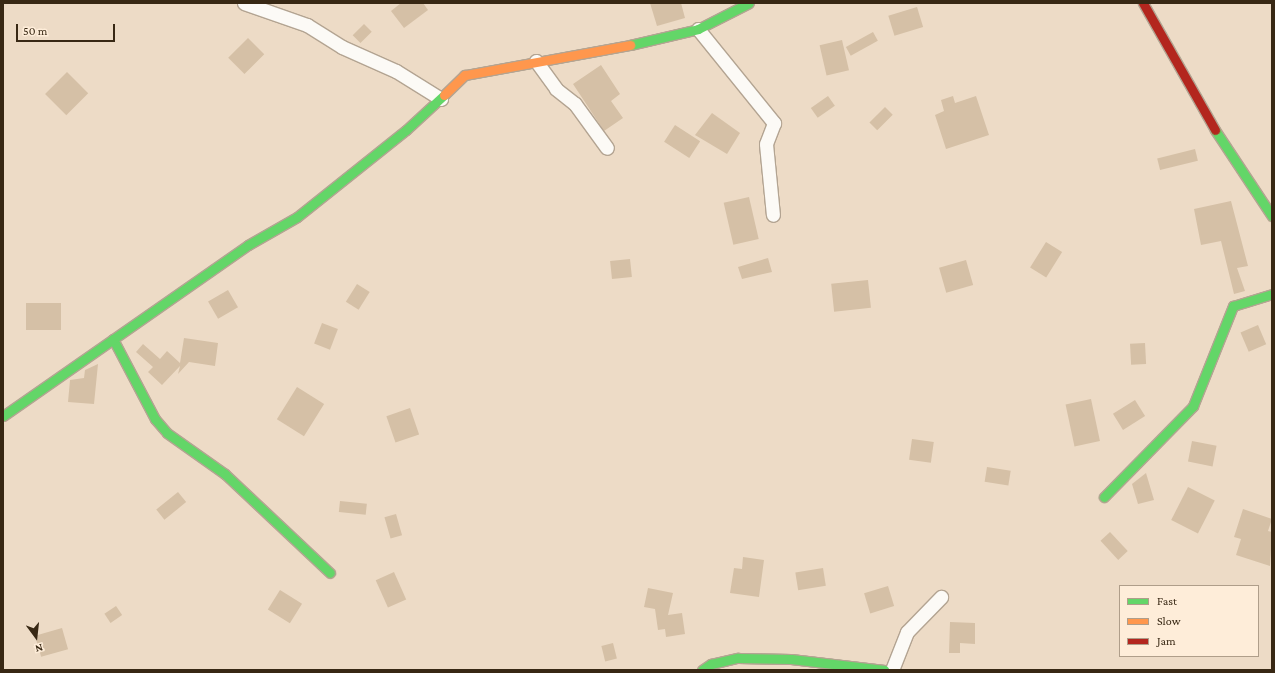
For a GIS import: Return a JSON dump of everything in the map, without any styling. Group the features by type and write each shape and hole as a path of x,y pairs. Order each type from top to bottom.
{"street":[{"path":"244,3 307,25 342,47 396,71 441,100"},
{"path":"3,416 248,245 297,217 441,100 465,76 536,61 645,43 698,29 750,3"},
{"path":"1143,3 1232,159 1272,216"},
{"path":"698,29 774,123 766,144 773,215"},
{"path":"536,61 556,89 575,104 607,148"},
{"path":"1104,497 1193,406 1233,306 1272,294"},
{"path":"113,339 155,419 166,433 225,474 330,573"},
{"path":"892,670 907,632 940,597"},
{"path":"702,670 711,664 738,658 792,659 884,670"}],"building":[{"path":"401,3 423,3 428,10 404,28 391,11"},
{"path":"650,3 681,3 685,18 657,26"},
{"path":"917,7 923,27 894,36 888,16"},
{"path":"364,24 372,32 360,43 353,35"},
{"path":"873,32 878,41 851,56 846,47"},
{"path":"248,38 264,54 244,74 228,58"},
{"path":"842,40 849,70 827,75 820,45"},
{"path":"601,65 620,94 611,101 623,118 604,131 573,84"},
{"path":"67,72 88,93 66,115 45,94"},
{"path":"828,96 835,106 818,118 811,108"},
{"path":"953,96 955,103 976,96 989,135 946,149 935,115 944,111 941,100"},
{"path":"885,107 893,115 877,130 869,123"},
{"path":"712,113 740,133 727,154 695,135"},
{"path":"675,125 700,141 689,158 664,142"},
{"path":"1195,149 1198,161 1160,170 1157,158"},
{"path":"749,197 759,239 733,245 724,203"},
{"path":"1231,201 1248,266 1237,268 1245,291 1234,294 1221,241 1201,245 1194,209"},
{"path":"1046,242 1062,252 1046,278 1030,267"},
{"path":"768,258 772,272 742,279 738,267"},
{"path":"630,259 632,277 612,279 610,261"},
{"path":"966,260 973,285 946,293 939,268"},
{"path":"868,280 871,308 834,312 831,284"},
{"path":"357,284 370,292 359,310 346,302"},
{"path":"228,290 238,307 218,319 208,302"},
{"path":"26,303 61,303 61,330 26,330"},
{"path":"322,323 338,329 330,350 314,344"},
{"path":"1258,325 1266,344 1249,352 1241,332"},
{"path":"184,338 218,343 215,366 189,362 178,374 180,366 162,385 148,372 153,367 136,352 143,344 160,359 167,351 180,363"},
{"path":"1145,343 1146,364 1131,365 1130,344"},
{"path":"98,364 94,404 68,402 70,380 84,378 85,370"},
{"path":"297,387 324,404 304,436 277,419"},
{"path":"1091,399 1100,441 1075,446 1066,404"},
{"path":"1135,400 1145,416 1123,430 1113,414"},
{"path":"410,408 419,434 395,443 386,416"},
{"path":"912,439 934,442 931,463 909,460"},
{"path":"1192,441 1217,446 1213,466 1188,462"},
{"path":"987,467 1011,471 1008,486 985,482"},
{"path":"1146,473 1154,500 1138,504 1132,484"},
{"path":"1188,487 1215,501 1198,534 1171,520"},
{"path":"178,492 186,502 164,520 156,510"},
{"path":"340,501 367,504 366,515 339,512"},
{"path":"1243,509 1272,519 1268,531 1272,532 1270,566 1236,555 1241,539 1234,537"},
{"path":"396,514 402,535 391,538 384,517"},
{"path":"1110,532 1128,551 1118,560 1100,541"},
{"path":"743,557 764,560 759,597 730,593 734,568 742,569"},
{"path":"823,568 826,586 798,590 795,572"},
{"path":"394,572 406,599 388,608 376,580"},
{"path":"888,586 894,606 870,613 864,593"},
{"path":"648,588 673,593 668,615 682,613 685,634 666,637 665,629 658,630 655,609 644,607"},
{"path":"280,590 302,604 290,623 268,610"},
{"path":"116,606 122,615 111,623 104,614"},
{"path":"950,622 975,623 975,644 960,643 960,653 949,653"},
{"path":"62,628 68,649 41,657 35,636"},
{"path":"613,643 617,659 605,661 601,646"}],"traffic: fast":[{"path":"630,45 698,29 749,3"},
{"path":"3,416 248,245 297,217 406,130 444,95"},
{"path":"1215,130 1272,216"},
{"path":"1104,497 1193,406 1233,306 1272,294"},
{"path":"113,339 155,419 167,433 225,474 330,573"},
{"path":"702,670 711,664 738,658 791,659 884,670"}],"traffic: slow":[{"path":"444,95 465,75 630,45"}],"traffic: jam":[{"path":"1143,3 1215,130"}]}
